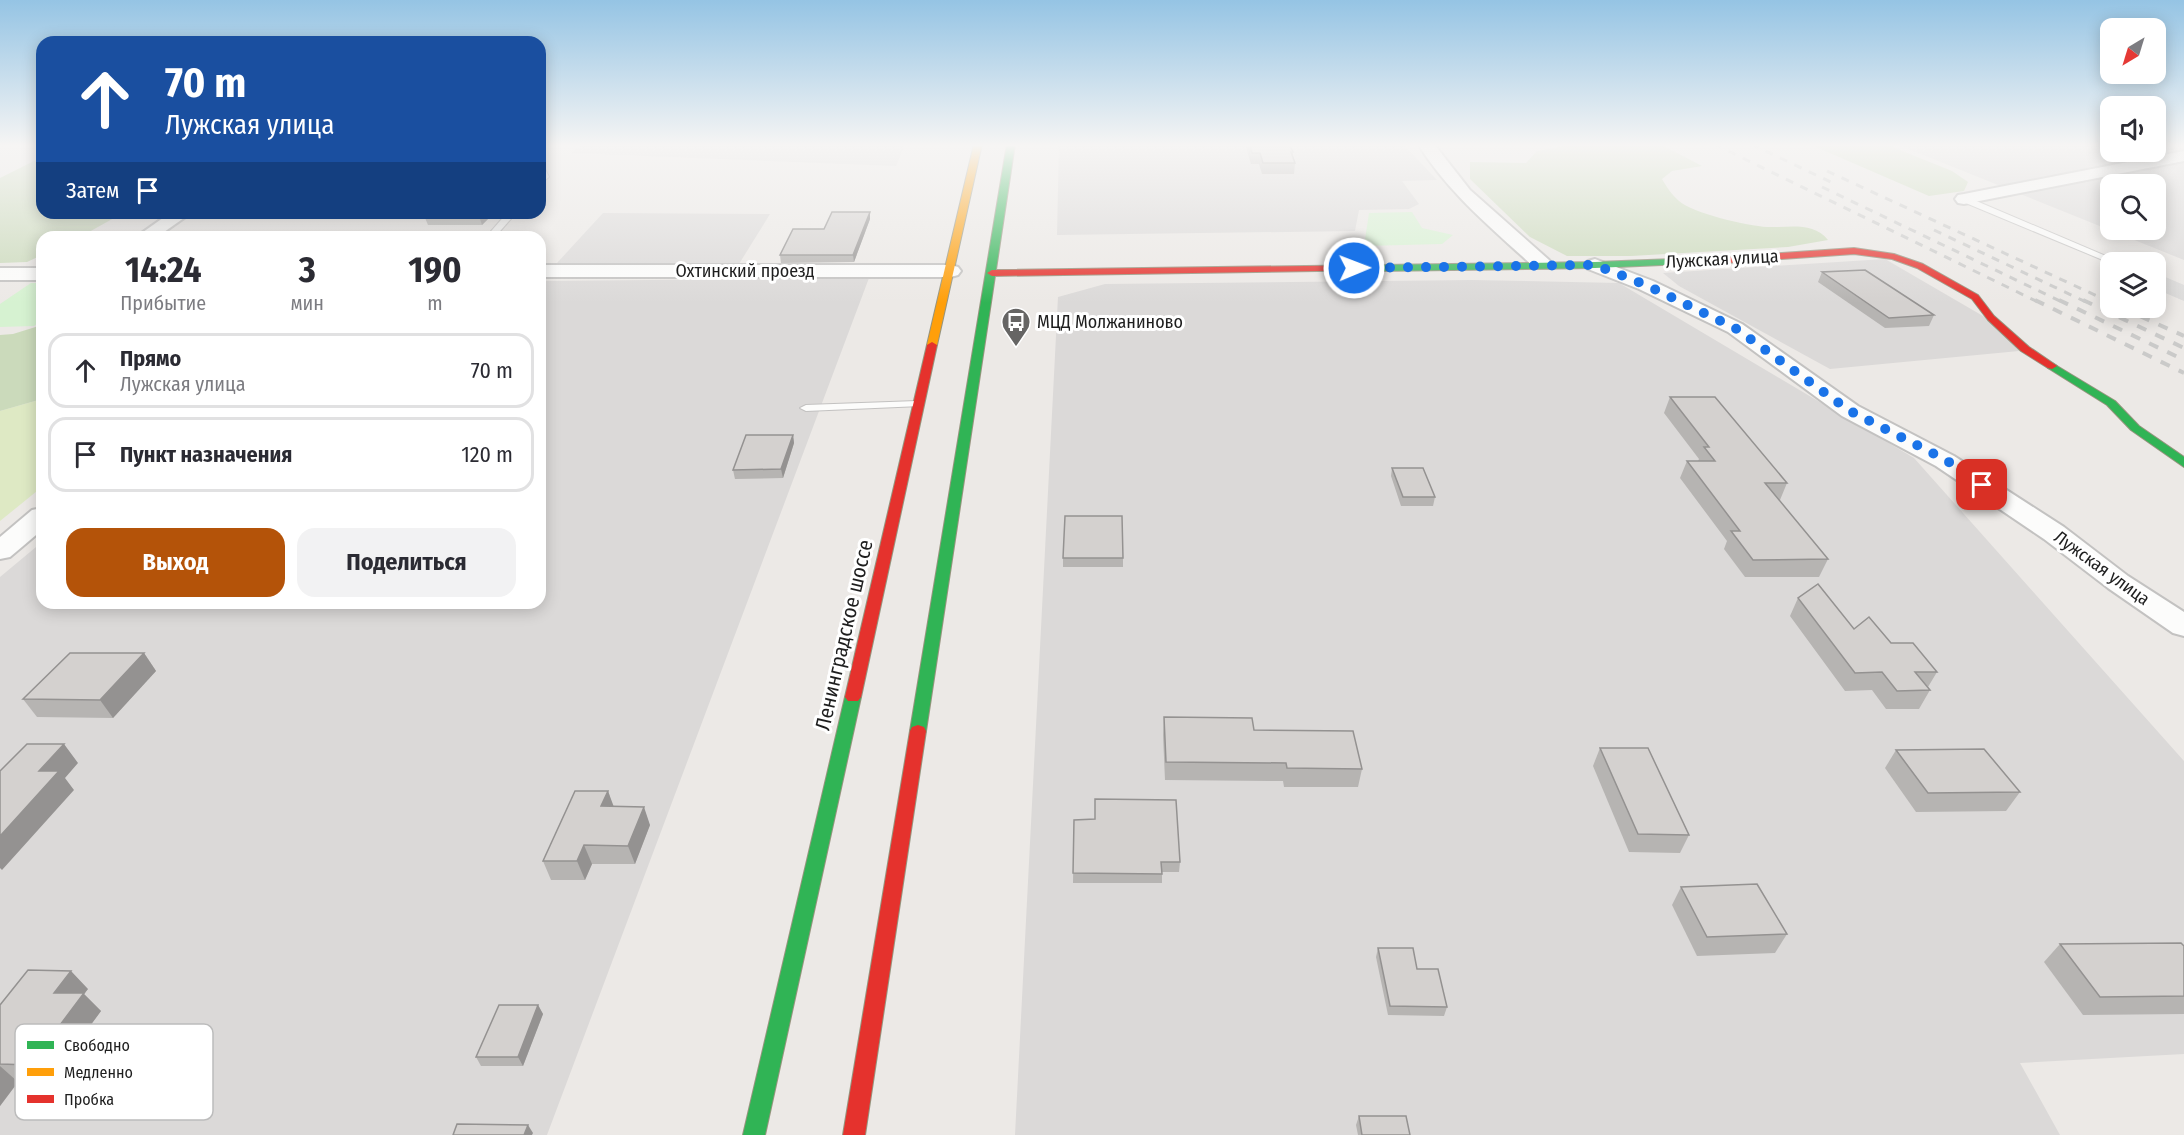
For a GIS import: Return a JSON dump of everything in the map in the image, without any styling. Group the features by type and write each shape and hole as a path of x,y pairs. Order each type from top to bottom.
{"main road":[{"name":"Ленинградское шоссе","path":"754,1135 917,404 951,271 967,197"},
{"path":"854,1135 1003,197"},
{"name":"Лужская улица","path":"1595,265 1773,258 1854,251 1894,256 1920,266 1975,297 1991,318 2025,349 2111,403 2135,428 2184,463"},
{"path":"992,273 1595,265"}],"street":[{"path":"1469,197 1542,264"},
{"path":"1964,199 1974,197"},
{"path":"154,231 173,219"},
{"name":"Лужская улица","path":"1595,265 1646,285 1735,328 1850,411 1946,460 2055,533 2118,582 2184,626"},
{"name":"Охтинский проезд","path":"546,271 951,271"},
{"path":"0,273 36,273"},
{"path":"0,551 36,521"}],"lane":[{"path":"1964,199 2100,256"},
{"path":"496,231 506,219"},
{"path":"806,408 917,404"}],"shaded area":[{"path":"1058,197 1414,197 1419,204 1409,209 1359,210 1355,231 1057,235"},
{"path":"2028,197 2100,197 2100,226"},
{"path":"2166,197 2184,197 2184,260 2134,240 2166,240"},
{"path":"603,213 770,214 739,264 557,263"},
{"path":"1885,259 1995,323 2019,351 1830,369 1679,286 1663,273"},
{"path":"2166,277 2184,285 2184,301 2166,293"},
{"path":"869,278 547,1135 0,1135 0,577 36,547 36,609 546,609 546,281"},
{"path":"1472,280 1619,283 1914,458 2184,761 2184,1054 2020,1063 2060,1135 1015,1135 1058,297 1105,284"}],"green space":[{"path":"0,197 36,197 36,219 112,219 91,231 36,231 36,258 27,262 0,263"},
{"path":"1489,197 1675,197 1686,206 1721,218 1767,227 1808,228 1822,234 1828,240 1788,247 1631,256 1567,256 1530,237"},
{"path":"1412,212 1422,228 1453,235 1442,244 1364,246 1369,213"},
{"path":"31,283 36,283 36,324 34,326 0,327 0,304"},
{"path":"36,327 36,401 0,411 0,335 13,334"},
{"path":"36,401 36,492 0,521 0,411"}],"building":[{"path":"832,212 870,212 853,255 780,255 793,229 824,229"},
{"path":"1865,270 1934,315 1889,318 1822,272"},
{"path":"1670,397 1715,397 1787,483 1765,483 1828,559 1753,560 1731,531 1740,531 1687,461 1715,461 1704,447 1709,447"},
{"path":"746,435 793,435 781,469 733,470"},
{"path":"1392,468 1423,468 1435,497 1403,497"},
{"path":"1065,516 1122,516 1123,558 1063,558"},
{"path":"1818,584 1854,629 1869,617 1891,643 1913,643 1937,672 1915,672 1930,690 1897,691 1882,672 1855,673 1798,598"},
{"path":"70,653 144,653 100,700 23,699"},
{"path":"1164,717 1252,718 1254,730 1353,731 1362,769 1287,768 1286,763 1166,762"},
{"path":"27,744 64,744 39,771 59,771 0,836 0,771"},
{"path":"1600,748 1648,748 1689,835 1638,834"},
{"path":"1984,749 2020,792 1928,793 1896,750"},
{"path":"575,791 608,791 601,806 644,807 628,846 584,845 577,861 543,861"},
{"path":"1095,799 1176,800 1180,862 1161,862 1162,874 1073,873 1074,820 1095,819"},
{"path":"1757,884 1787,934 1707,937 1681,887"},
{"path":"2181,943 2184,946 2184,996 2100,997 2060,944"},
{"path":"1378,948 1413,948 1417,969 1438,969 1447,1007 1390,1006"},
{"path":"28,970 71,971 54,993 84,993 61,1024 15,1024 15,1064 0,1064 0,1005"},
{"path":"499,1005 538,1005 518,1057 476,1057"},
{"path":"1359,1116 1406,1116 1410,1135 1362,1135"},
{"path":"457,1124 528,1125 524,1135 453,1135"}],"railway":[{"path":"1823,197 2038,302"},
{"path":"1843,197 2062,302"},
{"path":"1883,197 2100,297"},
{"path":"1934,230 2086,302"},
{"path":"2035,300 2184,373"},
{"path":"2059,300 2184,360"},
{"path":"2083,300 2184,348"},
{"path":"2144,318 2184,336"}],"traffic: fast":[{"path":"918,731 1003,197"},
{"path":"1378,268 1595,265 1726,260"},
{"path":"2052,366 2111,403 2135,428 2184,463"},
{"path":"754,1135 853,697"}],"traffic: slow":[{"path":"932,345 966,197"}],"traffic: jam":[{"path":"1726,260 1854,251 1894,257 1920,266 1975,297 1991,318 2025,349 2052,366"},
{"path":"992,273 1378,268"},
{"path":"853,697 932,345"},
{"path":"854,1135 918,731"}],"place":[{"name":"МЦД Молжаниново","path":"1016,348"}],"route":[{"path":"1354,268 1595,265 1646,285 1735,328 1850,411 1946,460 1982,485"}]}
